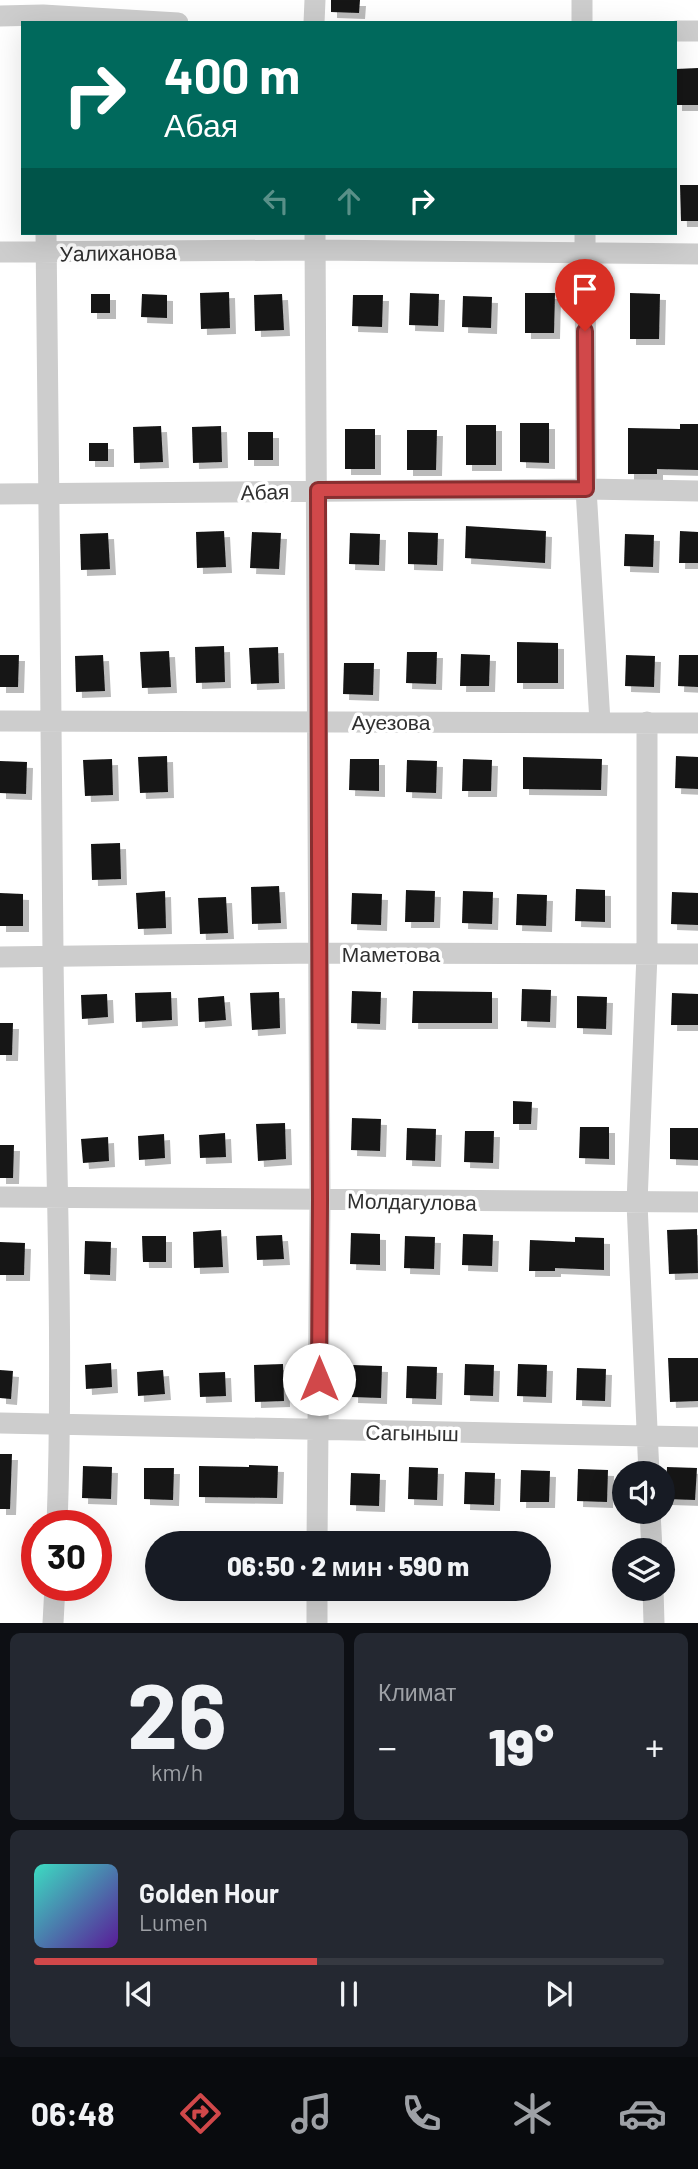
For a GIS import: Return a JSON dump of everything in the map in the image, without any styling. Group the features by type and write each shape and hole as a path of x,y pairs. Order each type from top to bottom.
{"street":[{"path":"314,21 315,0"},
{"path":"582,0 582,21"},
{"path":"0,16 43,13 150,21"},
{"path":"677,31 698,31"},
{"path":"315,241 320,1200 317,1531"},
{"name":"Уалиханова","path":"0,252 46,243 315,241 585,243 698,254"},
{"path":"46,243 60,1424 57,1510"},
{"path":"585,243 586,489 600,722"},
{"name":"Абая","path":"0,494 318,490 698,491"},
{"name":"Ауезова","path":"0,721 698,723"},
{"path":"647,722 647,954 637,1203 648,1461"},
{"name":"Маметова","path":"0,957 319,953 698,954"},
{"name":"Молдагулова","path":"0,1197 698,1202"},
{"name":"Сагыныш","path":"0,1423 698,1437"},
{"path":"53,1623 54,1601"},
{"path":"317,1601 317,1623"},
{"path":"653,1601 654,1623"}],"building":[{"path":"331,0 360,0 359,13 331,12"},
{"path":"698,68 698,105 677,105 677,69"},
{"path":"680,185 698,185 698,221 681,221"},
{"path":"229,292 230,328 201,329 200,293"},
{"path":"410,293 439,294 438,326 409,325"},
{"path":"525,293 555,293 554,333 525,333"},
{"path":"630,293 660,294 659,339 630,339"},
{"path":"91,294 110,294 110,313 91,313"},
{"path":"142,294 167,295 167,318 141,317"},
{"path":"282,294 284,330 255,331 254,295"},
{"path":"353,295 383,295 382,327 352,326"},
{"path":"463,296 492,297 491,328 462,327"},
{"path":"520,423 549,423 549,463 520,462"},
{"path":"680,424 698,424 698,470 657,469 657,474 628,474 628,428 680,429"},
{"path":"466,425 496,425 496,465 466,465"},
{"path":"161,426 163,462 134,463 133,427"},
{"path":"221,426 222,462 193,463 192,427"},
{"path":"345,429 375,429 375,469 345,469"},
{"path":"407,430 437,430 436,470 407,470"},
{"path":"248,432 273,432 273,460 248,460"},
{"path":"89,443 108,443 108,461 89,461"},
{"path":"466,526 546,531 545,563 465,558"},
{"path":"224,531 226,567 197,568 196,532"},
{"path":"680,531 698,532 698,563 679,563"},
{"path":"252,532 281,533 279,569 250,568"},
{"path":"408,532 438,533 437,565 408,564"},
{"path":"108,533 110,569 81,570 80,534"},
{"path":"350,533 380,534 379,565 349,564"},
{"path":"625,534 654,535 653,567 624,566"},
{"path":"517,642 558,643 558,683 517,683"},
{"path":"224,646 225,682 196,683 195,647"},
{"path":"278,647 279,683 251,684 249,648"},
{"path":"169,651 171,687 142,688 140,652"},
{"path":"407,652 437,652 436,684 406,683"},
{"path":"461,654 490,655 489,686 460,686"},
{"path":"0,655 19,655 18,687 0,687"},
{"path":"103,655 105,691 76,692 75,656"},
{"path":"626,655 655,656 654,687 625,686"},
{"path":"679,655 698,655 698,687 678,686"},
{"path":"344,663 374,663 373,695 343,694"},
{"path":"167,756 168,792 140,793 138,757"},
{"path":"676,756 698,757 698,789 675,788"},
{"path":"523,757 602,759 601,790 523,789"},
{"path":"112,759 113,795 85,796 83,760"},
{"path":"350,759 379,759 379,791 349,790"},
{"path":"463,759 492,760 491,791 462,791"},
{"path":"407,760 437,761 436,793 406,792"},
{"path":"0,761 27,762 26,794 0,793"},
{"path":"120,843 121,879 92,880 91,844"},
{"path":"279,886 281,923 252,924 251,887"},
{"path":"576,889 605,890 605,922 575,921"},
{"path":"406,890 435,891 434,922 405,922"},
{"path":"165,891 166,928 138,929 136,893"},
{"path":"463,891 493,892 492,924 462,923"},
{"path":"672,892 698,893 698,925 671,924"},
{"path":"0,893 23,894 23,926 0,926"},
{"path":"352,893 382,894 381,925 351,924"},
{"path":"517,894 547,895 546,926 516,925"},
{"path":"226,897 228,933 200,934 198,898"},
{"path":"522,989 551,990 550,1022 521,1021"},
{"path":"352,991 381,992 380,1024 351,1023"},
{"path":"413,991 492,992 492,1023 412,1023"},
{"path":"171,992 172,1020 136,1022 135,993"},
{"path":"279,992 280,1028 252,1030 250,993"},
{"path":"672,993 698,994 698,1025 671,1025"},
{"path":"107,994 108,1017 82,1019 81,995"},
{"path":"224,996 226,1020 199,1022 198,998"},
{"path":"577,996 607,997 606,1029 577,1028"},
{"path":"0,1023 13,1023 12,1055 0,1055"},
{"path":"513,1101 532,1102 531,1124 513,1124"},
{"path":"352,1118 381,1119 380,1151 351,1150"},
{"path":"285,1123 286,1159 258,1161 256,1124"},
{"path":"580,1127 609,1127 609,1159 579,1158"},
{"path":"407,1128 436,1129 435,1161 406,1160"},
{"path":"670,1128 698,1128 698,1160 670,1159"},
{"path":"465,1131 494,1131 493,1163 464,1162"},
{"path":"225,1133 226,1157 200,1158 199,1135"},
{"path":"164,1134 165,1158 139,1160 138,1136"},
{"path":"108,1137 109,1161 83,1163 81,1139"},
{"path":"0,1145 14,1145 13,1178 0,1178"},
{"path":"697,1229 698,1273 669,1274 667,1230"},
{"path":"221,1230 223,1267 194,1268 193,1232"},
{"path":"351,1233 380,1234 380,1265 350,1264"},
{"path":"463,1234 493,1235 492,1266 462,1265"},
{"path":"282,1235 284,1259 257,1260 256,1236"},
{"path":"142,1236 166,1236 166,1262 143,1262"},
{"path":"405,1236 435,1237 434,1269 404,1268"},
{"path":"575,1237 604,1238 604,1270 555,1268 555,1271 529,1271 530,1240 575,1242"},
{"path":"85,1241 111,1242 110,1275 84,1274"},
{"path":"0,1242 25,1243 24,1275 0,1275"},
{"path":"668,1358 698,1358 698,1401 670,1402"},
{"path":"111,1363 112,1387 86,1389 85,1365"},
{"path":"283,1364 284,1401 255,1402 254,1365"},
{"path":"465,1364 494,1365 493,1396 464,1395"},
{"path":"518,1364 547,1365 546,1397 517,1396"},
{"path":"353,1365 382,1366 381,1398 352,1397"},
{"path":"407,1366 437,1367 436,1399 406,1398"},
{"path":"577,1368 606,1369 605,1401 576,1400"},
{"path":"0,1370 13,1371 11,1399 0,1398"},
{"path":"163,1370 165,1394 138,1396 137,1372"},
{"path":"225,1372 226,1396 200,1397 199,1373"},
{"path":"0,1454 12,1454 10,1509 0,1509"},
{"path":"83,1466 112,1467 111,1499 82,1498"},
{"path":"199,1466 278,1466 277,1498 199,1497"},
{"path":"409,1467 438,1468 437,1500 408,1499"},
{"path":"675,1467 697,1468 695,1500 675,1499"},
{"path":"144,1468 174,1468 173,1500 144,1499"},
{"path":"578,1469 608,1470 607,1502 577,1501"},
{"path":"521,1470 550,1471 549,1502 520,1502"},
{"path":"465,1472 495,1473 494,1505 464,1504"},
{"path":"351,1473 380,1474 379,1506 350,1505"}],"route":[{"path":"319,1379 318,490 586,489 585,331"}]}
